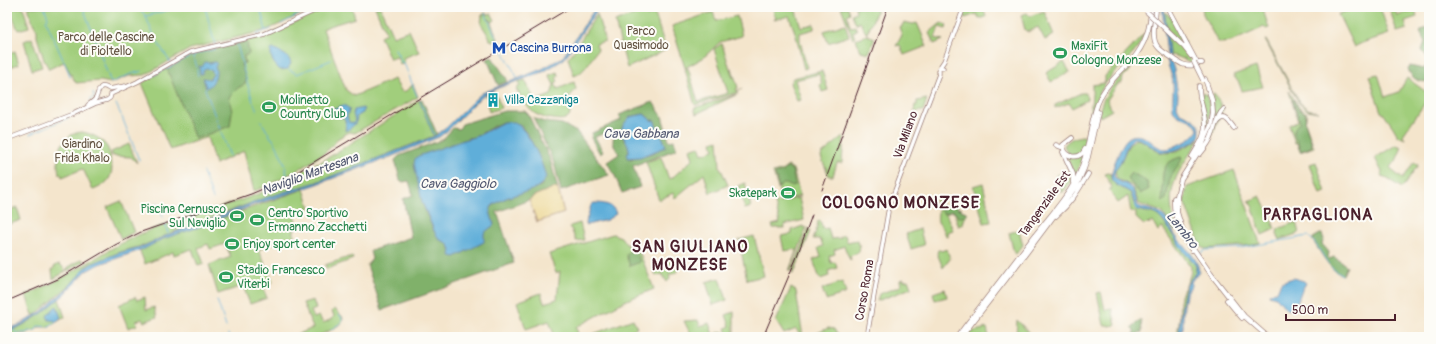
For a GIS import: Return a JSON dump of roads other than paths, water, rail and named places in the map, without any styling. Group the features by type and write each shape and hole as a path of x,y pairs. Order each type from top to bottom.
{"highway":[{"path":"1143,7 1197,63"},
{"path":"1153,7 1155,39 1158,47 1182,65 1187,71"},
{"path":"1097,107 1099,100 1109,83 1133,58 1141,46 1149,26 1153,7"},
{"path":"1072,138 1064,142 1064,151 1071,157 1078,157 1085,150 1089,142 1092,118 1097,107 1111,85 1136,58 1146,44 1152,27 1153,7"},
{"path":"1167,7 1197,63 1210,93 1211,110 1209,127 1194,158"},
{"path":"1182,65 1186,66 1197,63"},
{"path":"1194,158 1202,141 1205,128 1199,86"},
{"path":"1224,109 1218,116 1209,142 1194,158 1178,181 1174,196 1175,216 1181,235 1234,310 1265,337"},
{"path":"1216,123 1221,118 1226,119 1230,121 1234,128"},
{"name":"Tangenziale Est","path":"957,337 1071,189 1084,162 1089,142"},
{"name":"Tangenziale Est","path":"961,337 1077,185 1084,170 1089,142"},
{"path":"1056,208 1074,179 1073,172 1059,145"},
{"path":"1188,166 1177,192 1177,212 1184,235 1234,305 1268,337"},
{"path":"1027,252 1054,218 1070,204 1088,174"}],"main road":[{"path":"8,139 36,129 101,101 108,100 111,94 190,52 247,40 265,34 323,7"},
{"name":"Via Milano","path":"889,211 962,9"},
{"path":"81,110 92,102 100,88 105,87 109,89 132,84"},
{"path":"109,89 111,94"},
{"path":"97,95 98,99 101,101"},
{"name":"Corso Roma","path":"867,337 889,211"}],"water":[{"path":"596,7 599,7 564,59 543,72 498,88 482,96 439,137 315,185 253,205 199,227 163,239 144,249 100,264 86,271 66,293 41,314 19,327 7,331 7,329 19,325 41,312 67,289 84,269 91,264 118,253 144,246 170,234 205,222 262,199 317,182 435,136 446,128 482,93 542,69 563,57"},
{"path":"1162,7 1164,7 1169,54 1174,70 1178,95 1177,107 1180,113 1191,118 1199,125 1200,136 1191,143 1175,150 1165,152 1157,150 1143,141 1134,138 1127,146 1121,161 1115,170 1114,176 1117,180 1128,185 1132,189 1138,206 1156,212 1164,217 1175,235 1196,261 1199,271 1191,282 1184,306 1183,328 1181,331 1184,337 1180,337 1181,311 1185,289 1196,269 1195,264 1184,252 1168,227 1160,218 1155,214 1136,209 1131,193 1115,184 1111,179 1114,165 1121,147 1130,137 1143,137 1158,147 1167,149 1186,141 1198,130 1193,122 1177,115 1173,110 1173,81 1167,60"},
{"path":"273,49 284,54 288,58 291,63 288,69 280,70 274,63 271,53 271,50"},
{"path":"205,62 215,62 217,64 215,66 215,79 209,87 206,88 203,78 210,79 213,74 212,71 207,68 204,69 202,74 200,74 199,66 202,67"},
{"path":"344,105 350,109 347,116 349,122 353,123 355,121 353,114 354,110 363,108 364,110 363,113 357,116 354,125 345,131 346,124 344,118 338,117 332,111 333,108 337,109"},
{"name":"Cava Gabbana","path":"644,114 651,120 655,121 658,133 663,138 666,147 640,157 627,158 629,147 623,136 622,128 630,117"},
{"name":"Cava Gaggiolo","path":"504,122 515,122 526,133 535,147 542,163 546,178 537,188 506,198 492,206 490,211 494,225 484,233 484,242 455,257 450,256 451,249 447,243 440,240 435,233 422,202 414,164 415,159 418,156 478,136"},
{"path":"594,203 611,206 616,214 607,220 587,225 591,205"},
{"path":"1293,278 1306,283 1295,308 1287,310 1276,297 1269,295 1270,293 1277,292 1281,282"},
{"path":"57,306 61,318 57,321 49,320 47,316"}],"waterway":[{"path":"44,7 48,17 46,21 70,77"},
{"path":"83,7 111,83 142,71"},
{"path":"137,7 145,15 155,38 170,62 171,61"},
{"path":"146,16 180,7"},
{"path":"205,7 215,45"},
{"path":"260,7 266,31 271,29"},
{"path":"299,7 301,13"},
{"path":"281,24 313,7"},
{"path":"485,13 497,39"},
{"path":"256,35 265,31"},
{"path":"237,44 243,67"},
{"path":"197,67 193,55 215,49 215,47"},
{"path":"395,49 402,63 404,63 417,96"},
{"path":"503,51 517,77"},
{"path":"146,79 193,55"},
{"path":"288,69 297,74 331,60"},
{"path":"243,68 253,102"},
{"path":"197,69 198,76"},
{"path":"206,88 205,89 230,156"},
{"path":"90,101 94,96 93,93"},
{"path":"420,101 434,135"},
{"path":"91,107 97,104"},
{"path":"116,104 121,115"},
{"path":"254,104 257,110"},
{"path":"30,134 70,117"},
{"path":"122,117 129,135"},
{"path":"261,121 267,131"},
{"path":"268,132 271,138"},
{"path":"130,137 139,160"},
{"path":"272,138 278,148"},
{"path":"278,149 285,164"},
{"name":"Naviglio Martesana","path":"285,167 287,175"},
{"path":"203,172 207,183"},
{"name":"Naviglio Martesana","path":"288,181 289,189"},
{"path":"208,185 213,199"},
{"path":"157,202 164,220"},
{"path":"191,216 194,224"},
{"path":"193,216 195,223"},
{"path":"165,225 168,233"},
{"path":"166,225 168,233"},
{"path":"1200,254 1206,250 1240,248 1308,236 1317,246 1331,268 1342,275"},
{"path":"217,300 226,327"},
{"path":"331,330 342,322 342,318 339,314"},
{"path":"12,329 17,333 26,333 29,331 35,331 38,326 50,327 57,320"}],"railway":[{"path":"12,299 58,279 115,245 141,232 251,194 284,180 571,7"},
{"path":"822,190 888,7"},
{"path":"763,337 796,259 812,215"}],"place":[{"name":"Cascina Burrona","path":"499,48"},
{"name":"MaxiFit Cologno Monzese","path":"1060,53"},
{"name":"Villa Cazzaniga","path":"493,100"},
{"name":"Molinetto Country Club","path":"269,107"},
{"name":"Skatepark","path":"788,193"},
{"name":"Piscina Cernusco Sul Naviglio","path":"237,216"},
{"name":"Centro Sportivo Ermanno Zacchetti","path":"257,220"},
{"name":"Enjoy sport center","path":"232,244"},
{"name":"Stadio Francesco Viterbi","path":"226,277"}],"district":[{"name":"COLOGNO MONZESE","path":"901,203"},
{"name":"PARPAGLIONA","path":"1318,215"},
{"name":"SAN GIULIANO MONZESE","path":"690,256"}],"park label":[{"name":"Parco Quasimodo","path":"641,38"},
{"name":"Parco delle Cascine di Pioltello","path":"106,44"},
{"name":"Giardino Frida Khalo","path":"82,151"}],"water label":[{"name":"Lambro","path":"1182,230"}]}
